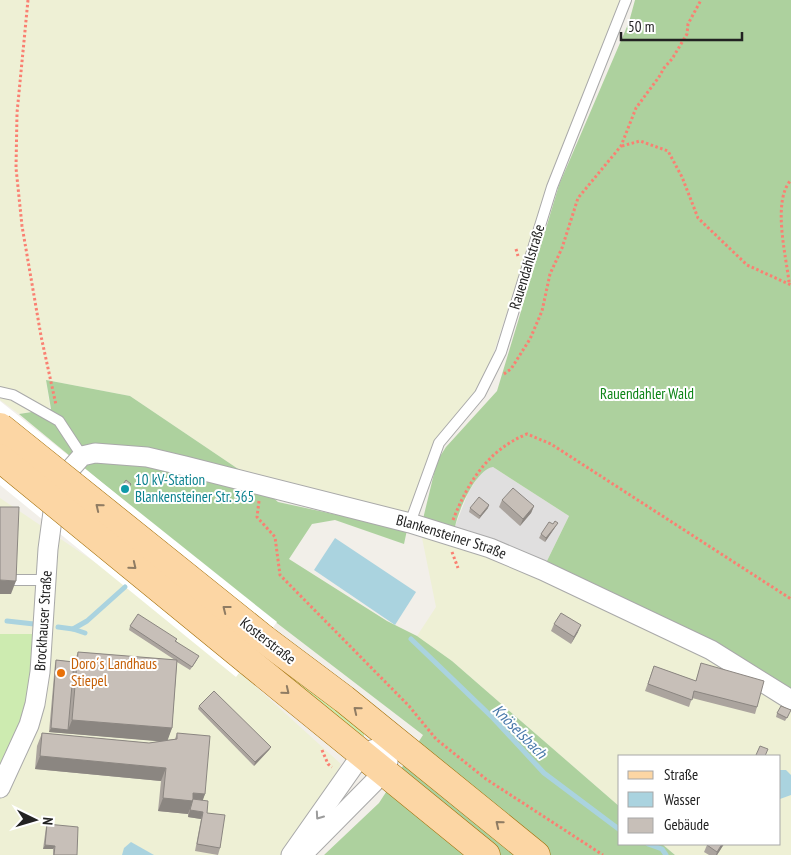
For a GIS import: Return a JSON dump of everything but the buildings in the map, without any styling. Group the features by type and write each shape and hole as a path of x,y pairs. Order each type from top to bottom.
{"main road":[{"name":"Kosterstraße","path":"0,427 264,639 395,740 536,855"},
{"name":"Kosterstraße","path":"0,458 486,855"}],"street":[{"name":"Blankensteiner Straße","path":"82,456 108,452 147,457 410,523 490,548 542,570 711,650 791,700"},
{"name":"Brockhauser Straße","path":"0,788 28,725 35,704 40,672 46,580 55,497 66,474 82,456"},
{"path":"291,855 362,754 395,740"},
{"path":"302,855 384,772 395,740"}],"lane":[{"name":"Rauendahlstraße","path":"410,523 439,443 480,394 501,352 552,187 626,0"},
{"path":"0,392 13,395 60,421 82,456"},
{"path":"12,580 46,580"}],"path":[{"path":"28,0 17,104 16,168 22,226 41,336 60,421"},
{"path":"490,376 501,377 511,369 530,339 542,311 550,274 562,248 578,198 621,146 636,108 672,59 687,34 688,24 701,0"},
{"path":"621,146 640,141 668,152 682,177 698,218 747,266 790,284"},
{"path":"790,284 780,206 787,185 791,180"},
{"path":"448,535 459,504 482,465 512,441 527,434 551,444 791,599"},
{"path":"257,510 257,517 275,537 280,575 409,706 436,739 486,779 603,855"}],"shaded area":[{"path":"488,467 493,467 569,516 546,563 454,529 468,493 481,472"}],"green space":[{"path":"0,0 620,0 548,185 492,358 477,391 421,481 406,515 253,479 130,396 46,380 50,408 19,414 0,400"},
{"name":"Rauendahler Wald","path":"635,0 791,0 791,693 546,563 569,516 493,467 487,469 474,483 460,511 455,527 423,519 437,461 446,447 497,391 559,185 629,22"},
{"path":"46,380 130,396 253,479 278,502 407,530 404,544 335,520 312,524 289,559 387,621 417,636 452,661 618,805 618,845 663,845 675,855 324,855 379,803 423,735 213,574 19,414 51,409"},
{"path":"0,498 188,625 341,764 313,818 286,855 0,855 0,782 37,634 0,634"},
{"path":"421,533 493,556 711,657 791,705 791,855 675,855 663,845 781,845 781,755 618,755 618,805 452,661 417,636 436,607"},
{"path":"0,634 38,634 26,720 0,773"},
{"path":"250,639 364,733 364,737 246,646"}],"water":[{"path":"335,538 416,592 395,625 314,570"},
{"path":"781,770 786,770 791,775 791,795 781,799"},
{"path":"131,842 154,855 122,855 124,848"}],"pier":[{"path":"0,401 277,622 236,677 0,485"}],"waterway":[{"name":"Knöselsbach","path":"58,627 73,629 87,621 125,587"},
{"name":"Knöselsbach","path":"7,621 34,624"},
{"path":"73,629 85,633"},
{"name":"Knöselsbach","path":"411,639 493,718 544,773 618,828"},
{"name":"Knöselsbach","path":"651,845 662,849 666,855"}],"place":[{"name":"10 kV-Station Blankensteiner Str. 365","path":"125,489"},
{"name":"Doro´s Landhaus Stiepel","path":"61,673"}]}
